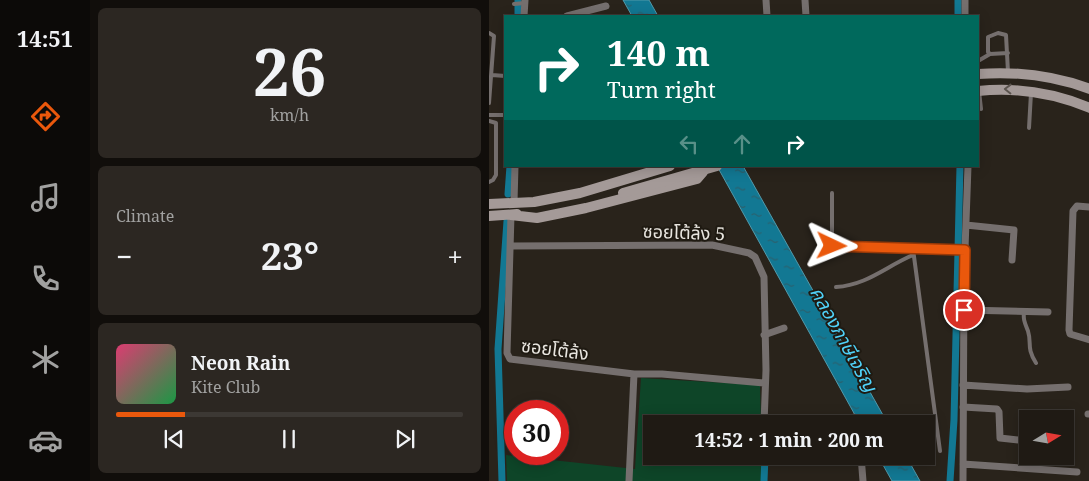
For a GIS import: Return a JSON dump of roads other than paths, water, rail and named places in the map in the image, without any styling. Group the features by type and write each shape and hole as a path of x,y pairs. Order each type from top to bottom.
{"main road":[{"path":"979,74 1008,72 1044,76 1089,89"},
{"path":"979,91 1002,89 1031,90 1089,108"},
{"path":"516,202 599,182 648,167"},
{"path":"489,204 534,202 620,182 667,167"},
{"path":"511,215 537,218 586,208 697,179 703,172 703,167"},
{"path":"489,216 536,214 582,205 714,167"}],"street":[{"path":"767,0 767,15"},
{"path":"805,0 806,15"},
{"path":"965,0 965,15"},
{"path":"524,2 524,15"},
{"path":"571,15 606,6"},
{"path":"515,167 516,202"},
{"path":"963,481 965,225 968,167"},
{"path":"1089,207 1077,206 1073,210 1069,330 1070,334 1089,340"},
{"name":"ซอยโต้ล้ง","path":"511,215 507,352 510,359 634,374"},
{"path":"965,225 1014,230 1012,260"},
{"name":"ซอยโต้ล้ง 5","path":"511,246 712,245 749,253 759,263 764,277 766,370 764,415"},
{"path":"828,246 913,252 965,250"},
{"path":"964,310 1048,312"},
{"path":"764,335 784,328"},
{"path":"629,481 634,374 662,374 764,383"},
{"path":"963,385 1027,389 1068,388"},
{"path":"963,407 997,409 999,412 1000,438 1019,440"},
{"path":"963,464 1077,472"},
{"path":"862,465 863,481"}],"lane":[{"path":"514,4 524,2"},
{"path":"489,33 494,36 489,103"},
{"path":"990,54 988,52 988,37 998,33 1006,35 1008,72"},
{"path":"979,60 990,54 1008,53"},
{"path":"492,75 504,76"},
{"path":"1029,128 1031,90"},
{"path":"979,91 981,109"},
{"path":"489,115 504,114"},
{"path":"489,121 495,123 497,130 496,175 489,182"},
{"path":"828,246 832,193"},
{"path":"836,287 852,286 868,280 913,252 940,451"},
{"path":"1024,312 1023,321 1029,334 1029,348 1036,362"}],"water":[{"path":"623,0 649,0 657,15 631,15"},
{"path":"718,167 744,167 883,415 855,415"},
{"path":"883,465 911,465 920,481 892,481"}],"waterway":[{"path":"518,0 518,15"},
{"path":"958,0 958,15"},
{"path":"508,194 510,167"},
{"path":"950,481 954,420 960,167"},
{"path":"502,481 498,349 507,221"},
{"path":"764,481 765,465"}],"water label":[{"name":"คลองภาษีเจริญ","path":"844,339"}]}
